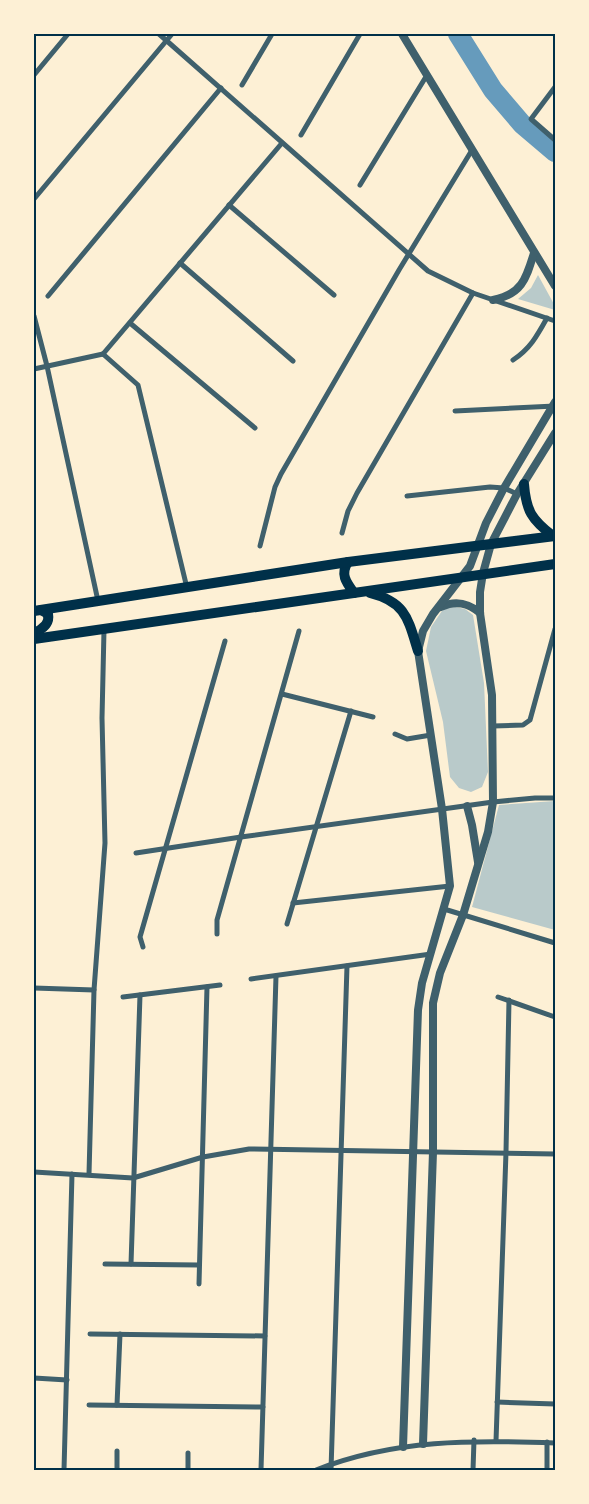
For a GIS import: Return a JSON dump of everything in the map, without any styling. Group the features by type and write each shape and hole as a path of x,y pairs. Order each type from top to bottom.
{"main road":[{"path":"524,484 525,502 533,517 539,525 554,536"},
{"path":"37,610 348,562 554,536"},
{"path":"348,562 344,570 345,580 359,592 384,597 400,608 408,620 418,651"},
{"path":"34,639 555,564"},
{"path":"34,634 46,625 49,620 48,614 37,610"}],"street":[{"path":"34,75 68,34"},
{"path":"159,34 434,275 474,293 555,321"},
{"path":"34,199 172,34"},
{"path":"242,85 272,34"},
{"path":"301,135 360,34"},
{"path":"402,34 555,286"},
{"path":"360,186 427,75"},
{"path":"555,87 531,119 555,140"},
{"path":"48,296 220,88"},
{"path":"34,369 103,354 282,143"},
{"path":"260,546 280,474 399,270 410,255 472,150"},
{"path":"229,205 334,295"},
{"path":"494,300 503,298 519,288 528,274 534,253"},
{"path":"180,263 293,361"},
{"path":"342,533 348,511 356,493 474,293"},
{"path":"34,316 47,366 98,602"},
{"path":"513,360 524,353 534,342 547,318"},
{"path":"130,323 255,428"},
{"path":"103,354 138,385 187,588"},
{"path":"455,411 555,405"},
{"path":"403,1447 418,1010 422,983 450,886 442,809 418,651 423,631 470,566 486,524 504,488 555,405"},
{"path":"423,1444 432,1152 434,998 440,973 463,915 488,832 493,802 492,695 480,612 480,592 491,544 517,494 555,433"},
{"path":"407,496 490,487 504,488 517,494"},
{"path":"440,607 457,602 466,604 480,612"},
{"path":"493,726 522,725 530,720 555,629"},
{"path":"89,1174 94,990 106,844 102,718 104,630"},
{"path":"217,934 217,920 299,631"},
{"path":"143,947 140,936 225,641"},
{"path":"282,694 373,717"},
{"path":"287,924 351,712"},
{"path":"395,734 407,739 431,736"},
{"path":"136,853 241,836 493,802 555,798"},
{"path":"467,806 478,864"},
{"path":"293,903 450,886"},
{"path":"444,909 555,943"},
{"path":"251,979 431,954"},
{"path":"331,1467 347,966"},
{"path":"261,1470 276,976"},
{"path":"122,997 220,986"},
{"path":"199,1284 207,987"},
{"path":"34,988 94,990"},
{"path":"131,1264 140,995"},
{"path":"498,997 555,1017"},
{"path":"496,1441 509,1000"},
{"path":"34,1172 133,1178 203,1157 250,1149 555,1154"},
{"path":"64,1470 72,1174"},
{"path":"105,1264 199,1265"},
{"path":"90,1334 266,1336"},
{"path":"117,1405 120,1334"},
{"path":"34,1378 66,1380"},
{"path":"497,1402 555,1404"},
{"path":"89,1405 263,1408"},
{"path":"316,1470 331,1467 358,1456 423,1444 474,1440 555,1442"},
{"path":"473,1470 474,1440"},
{"path":"547,1442 547,1470"},
{"path":"117,1451 117,1470"},
{"path":"188,1453 188,1470"}],"shaded area":[{"path":"538,275 555,306 555,310 518,299 531,288"},
{"path":"456,607 465,609 473,615 484,683 488,772 482,787 471,792 459,788 450,777 443,722 426,651 431,627 444,608"},
{"path":"555,801 555,930 472,907 499,805"}],"waterway":[{"path":"458,34 493,90 522,124 555,152"}]}
